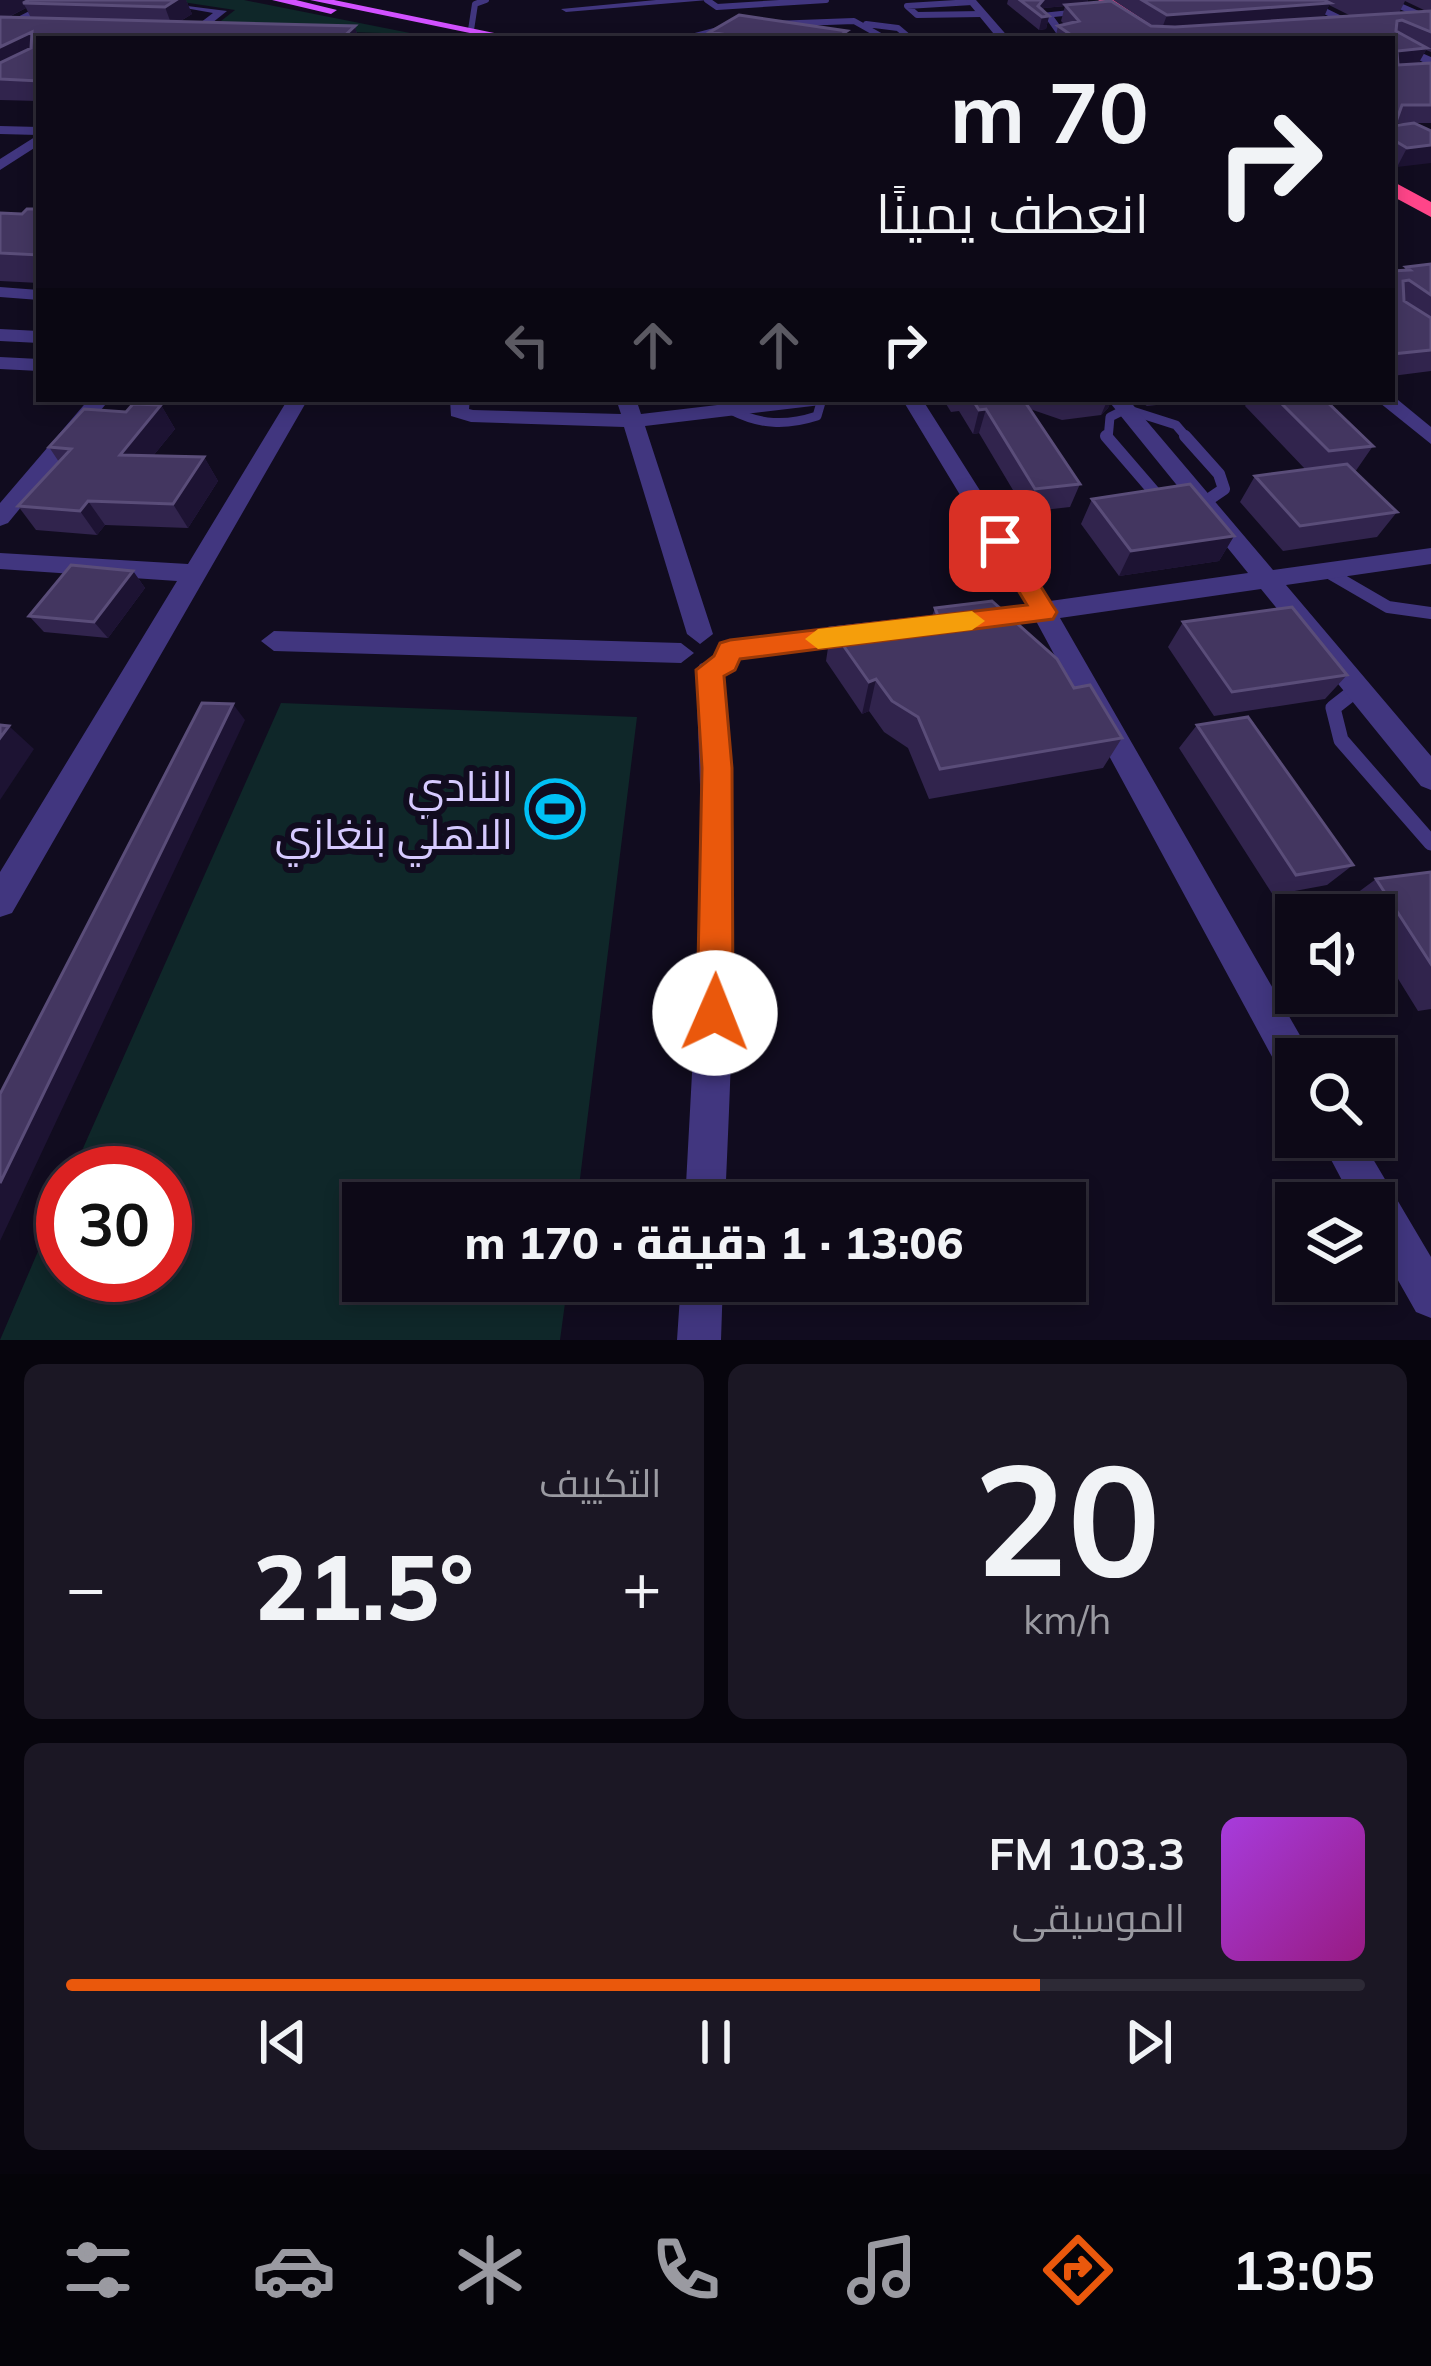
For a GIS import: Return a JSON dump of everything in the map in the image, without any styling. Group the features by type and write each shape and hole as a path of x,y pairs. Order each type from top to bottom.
{"highway":[{"path":"1095,0 1161,36"},
{"path":"1395,178 1431,200"},
{"path":"1395,189 1431,211"}],"main road":[{"path":"278,0 469,35"},
{"path":"316,0 469,35"}],"street":[{"path":"0,30 59,0"},
{"path":"124,10 143,0 222,11 189,36"},
{"path":"572,27 565,4 705,0"},
{"path":"1301,0 1376,36"},
{"path":"971,1 1001,36"},
{"path":"1054,36 1066,35 1045,18 1048,14 1108,5"},
{"path":"1327,25 1431,19"},
{"path":"0,30 44,30"},
{"path":"171,34 214,34"},
{"path":"1180,36 1188,35"},
{"path":"1395,45 1431,62"},
{"path":"1412,73 1431,72"},
{"path":"0,130 36,135"},
{"path":"0,166 36,137"},
{"path":"0,292 36,295"},
{"path":"0,335 36,338"},
{"path":"0,364 31,365"},
{"path":"0,518 97,402"},
{"path":"0,902 296,402"},
{"path":"460,402 458,412 471,416 730,410 796,402"},
{"path":"914,402 1044,612 1282,1038"},
{"path":"1389,402 1431,438"},
{"path":"1122,404 1431,777"},
{"path":"630,410 705,652 717,768 707,1182"},
{"path":"954,623 1431,556"},
{"path":"0,561 195,573"},
{"path":"274,640 705,652 887,631"},
{"path":"1350,1158 1431,1297"},
{"path":"699,1340 701,1302"}],"lane":[{"path":"469,35 475,4 486,0"},
{"path":"705,0 717,7 826,0"},
{"path":"1386,0 1431,19"},
{"path":"971,1 907,6 917,15 982,14"},
{"path":"776,2 806,36"},
{"path":"825,21 837,36"},
{"path":"772,24 866,24 898,28 907,36"},
{"path":"866,24 882,36"},
{"path":"694,36 717,29 736,32 727,36"},
{"path":"1326,571 1388,607 1431,613"},
{"path":"1356,690 1333,708 1340,740 1431,843"}],"green space":[{"path":"169,0 244,0 415,34 212,28 235,10"},
{"path":"281,703 637,717 580,1182 342,1182 342,1302 565,1302 560,1340 0,1340 36,1256 36,1302 192,1302 192,1146 84,1146"}],"building":[{"path":"176,0 165,7 23,3"},
{"path":"1020,0 1043,0 1038,6 1049,16 1042,17"},
{"path":"1142,0 1324,0 1330,3 1167,15"},
{"path":"1111,1 1151,26 1175,27 1431,11 1431,32 1402,20 1397,21 1396,31 1427,48 1397,51 1398,65 1431,63 1431,105 1402,105 1395,117 1395,36 1073,36 1058,26 1079,21 1065,5"},
{"path":"739,15 847,31 840,36 710,32"},
{"path":"0,17 355,26 344,36 36,36 36,81 0,79 0,63 31,48 32,32 0,47"},
{"path":"1414,123 1431,131 1431,145 1407,148 1395,141 1395,126"},
{"path":"36,209 36,255 0,253 0,213"},
{"path":"1431,264 1431,295 1403,281 1404,301 1431,318 1431,350 1395,354 1395,271 1410,270 1406,267"},
{"path":"974,402 1025,402 1080,484 1035,489 986,409 979,410"},
{"path":"1280,402 1327,402 1373,446 1329,451"},
{"path":"133,404 161,405 120,455 204,457 173,504 88,501 80,511 18,506 71,449 49,447 84,409 126,412"},
{"path":"1347,464 1397,512 1300,526 1255,476"},
{"path":"1190,484 1234,536 1131,551 1092,499"},
{"path":"71,565 133,571 94,622 29,616"},
{"path":"992,601 1057,659 1074,688 1090,685 1122,738 940,769 918,717 892,701 876,679 869,682 831,628 938,616 935,608"},
{"path":"1292,607 1347,675 1232,692 1183,622"},
{"path":"202,703 233,704 0,1183 0,1094"},
{"path":"1248,717 1353,865 1296,875 1197,725"},
{"path":"1431,872 1431,964 1395,908 1395,894 1386,894 1376,879"}],"slow traffic":[{"path":"818,639 972,621"}],"place":[{"name":"النادي الاهلي بنغازي","path":"555,809"}],"route":[{"path":"715,1013 717,768 710,670 725,663 730,650 1044,612 1000,541"}]}
